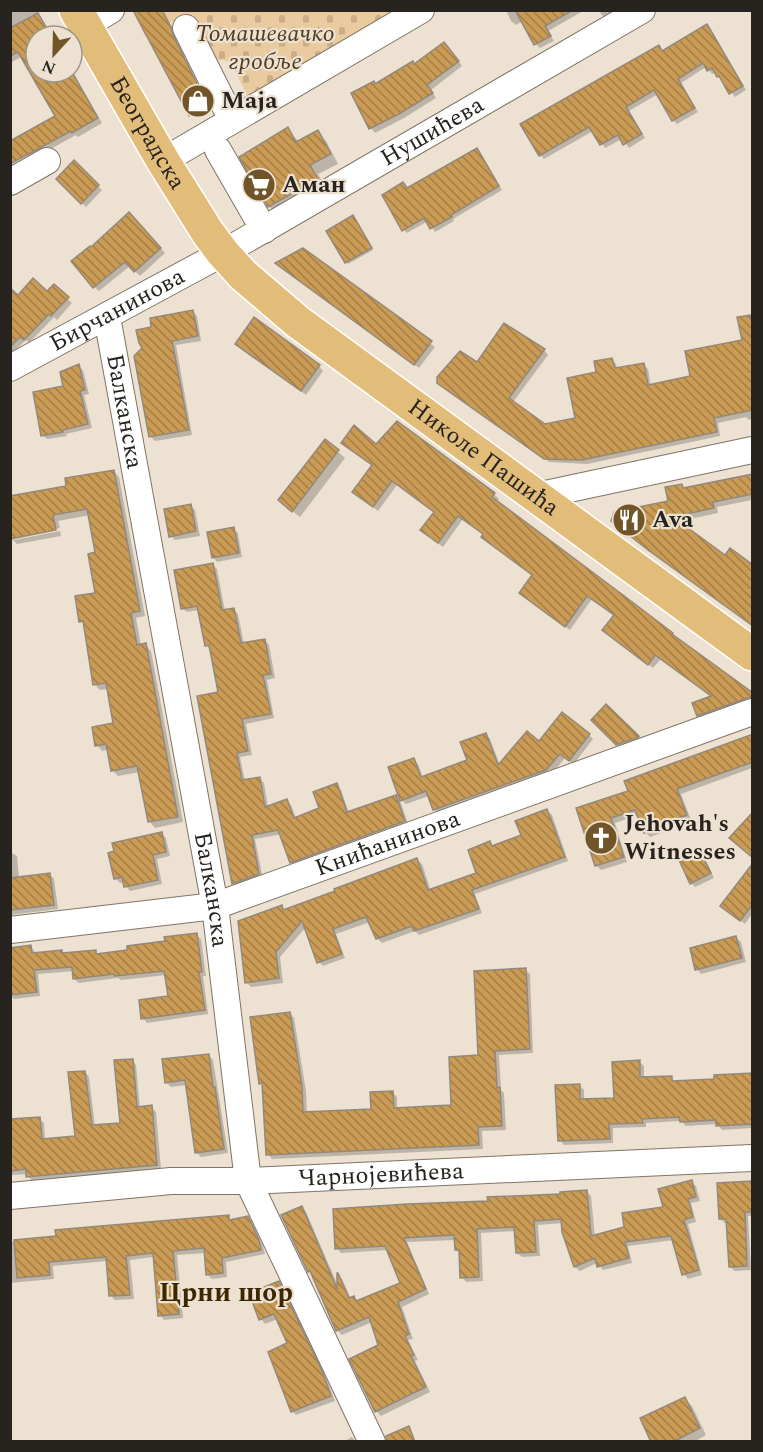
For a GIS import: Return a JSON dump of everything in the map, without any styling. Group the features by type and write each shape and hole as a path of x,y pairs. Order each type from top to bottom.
{"main road":[{"name":"Београдска","path":"90,16 163,161 208,233 224,253"},
{"name":"Николе Пашића","path":"224,253 243,275 278,306 753,654"}],"street":[{"path":"163,161 421,10"},
{"name":"Нушићева","path":"224,253 642,10"},
{"path":"186,28 232,120"},
{"path":"218,150 264,230"},
{"path":"10,182 48,161"},
{"name":"Бирчанинова","path":"10,368 224,253"},
{"name":"Балканска","path":"106,317 215,906 248,1181 372,1442"},
{"path":"536,496 753,450"},
{"name":"Книћанинова","path":"10,930 215,906 753,712"},
{"name":"Чарнојевићева","path":"10,1196 171,1181 248,1181 753,1158"}],"green space":[{"name":"Томашевачко гробље","path":"133,11 400,11 249,99 231,63 223,60 212,61 187,14 145,36"}],"building":[{"path":"133,10 162,10 208,106 189,116"},
{"path":"515,10 573,10 545,26 551,36 534,45"},
{"path":"38,13 44,24 24,24 24,62 18,52 10,56 10,28"},
{"path":"707,24 743,86 729,94 719,76 717,77 712,68 707,71 703,63 678,79 695,108 672,121 654,90 626,107 642,134 623,145 618,135 600,145 589,127 539,156 520,124 659,45 662,51"},
{"path":"444,42 459,61 427,85 433,93 369,129 351,93 374,81 375,84 413,61 414,64"},
{"path":"36,84 79,84 98,118 10,164 10,141 55,116"},
{"path":"288,127 296,142 318,130 331,154 310,165 318,179 268,207 239,157"},
{"path":"477,148 499,186 430,229 424,218 402,231 382,195 403,182 407,188"},
{"path":"74,160 99,185 81,204 56,179"},
{"path":"129,212 161,248 134,272 125,262 93,288 71,261 91,247"},
{"path":"353,215 372,248 345,263 326,231"},
{"path":"303,248 432,341 414,365 275,263"},
{"path":"33,278 47,291 54,284 69,297 24,340 20,337 10,347 10,288 18,295"},
{"path":"193,310 198,336 172,341 189,430 149,437 134,356 142,348 136,330 151,327 150,318"},
{"path":"750,315 753,327 753,410 714,418 717,432 582,460 544,459 437,383 437,377 460,351 477,362 504,323 545,349 509,398 545,424 575,418 567,378 596,372 594,361 612,358 615,368 644,363 648,385 690,376 685,351 742,340 737,317"},
{"path":"254,317 320,365 301,391 235,344"},
{"path":"79,364 85,390 80,391 88,424 41,436 33,392 63,386 60,372"},
{"path":"397,421 495,493 492,497 753,693 753,697 697,716 692,703 711,696 655,655 648,665 602,630 614,615 587,596 565,627 519,593 532,575 481,537 483,534 458,516 438,543 420,530 434,512 392,481 373,507 352,492 372,465 341,443 354,425 376,444"},
{"path":"325,439 339,450 292,512 278,500"},
{"path":"114,470 140,611 131,613 137,645 146,643 178,817 148,822 137,766 111,771 106,744 95,746 92,727 113,723 106,683 93,685 83,621 79,622 75,596 95,593 88,554 95,552 87,509 53,515 56,530 10,539 10,496 66,486 65,478"},
{"path":"753,474 753,494 713,502 714,508 673,517 725,555 730,548 753,565 753,626 611,521 614,512 668,501 665,487 682,484 683,488"},
{"path":"191,504 196,531 169,537 164,509"},
{"path":"234,527 239,553 212,558 207,532"},
{"path":"213,563 222,610 234,608 241,643 265,639 271,674 263,675 271,714 242,719 248,751 237,753 242,780 260,777 265,807 287,799 294,818 319,808 313,792 337,783 347,812 396,795 405,821 290,863 278,830 252,835 259,874 232,884 197,696 218,692 209,645 205,646 197,606 181,609 174,570"},
{"path":"606,704 639,737 616,745 591,720"},
{"path":"562,712 590,734 569,761 560,754 546,770 433,810 426,791 400,801 388,767 414,758 421,777 467,760 460,742 486,733 498,765 527,731 539,741"},
{"path":"753,734 753,762 677,789 687,815 662,824 663,827 644,833 635,810 611,818 624,857 595,866 576,808 628,791 624,781"},
{"path":"547,809 565,857 472,890 479,909 414,931 412,926 376,939 366,917 333,929 342,954 317,963 302,921 276,952 279,978 245,983 238,921 282,905 283,910 417,858 428,890 476,873 468,850 490,841 492,846 521,835 515,821"},
{"path":"753,812 753,858 729,838"},
{"path":"162,832 166,852 153,855 158,880 124,887 122,877 114,879 108,853 114,851 112,843"},
{"path":"699,849 711,873 690,884 678,858"},
{"path":"753,863 753,904 740,921 720,906"},
{"path":"50,873 54,905 10,910 10,878"},
{"path":"197,933 202,972 199,972 205,1010 141,1019 139,1000 168,996 164,971 73,979 72,967 34,970 37,992 10,995 10,948 31,945 32,953 96,950 96,954 127,950 127,946 165,941 164,937"},
{"path":"736,936 742,958 695,970 690,948"},
{"path":"526,968 530,1049 495,1051 502,1126 478,1127 479,1145 266,1155 262,1083 259,1084 250,1017 290,1012 302,1086 303,1112 371,1109 370,1092 393,1091 394,1108 451,1105 449,1057 478,1055 474,971"},
{"path":"209,1054 224,1149 195,1153 185,1080 165,1083 162,1059"},
{"path":"133,1059 137,1107 152,1105 157,1165 26,1177 26,1169 10,1171 10,1119 40,1117 42,1139 75,1136 68,1072 85,1071 92,1125 120,1123 114,1060"},
{"path":"640,1060 640,1077 672,1076 672,1081 714,1079 714,1075 753,1073 753,1124 716,1126 716,1120 680,1122 679,1117 642,1119 643,1123 609,1124 610,1139 558,1141 555,1085 580,1084 580,1099 614,1098 612,1062"},
{"path":"692,1180 696,1197 688,1199 693,1217 684,1220 699,1270 682,1275 671,1236 625,1242 629,1258 597,1267 595,1258 574,1267 562,1232 561,1219 534,1221 536,1252 516,1253 514,1227 477,1229 479,1277 460,1278 459,1250 455,1250 454,1235 404,1238 426,1289 398,1302 409,1334 405,1336 414,1355 411,1356 426,1387 375,1412 349,1359 378,1345 369,1317 336,1331 310,1271 308,1272 281,1215 302,1206 337,1289 338,1273 349,1298 354,1296 356,1301 400,1283 385,1246 335,1249 333,1209 488,1201 487,1197 560,1194 560,1192 587,1190 591,1236 624,1227 622,1213 663,1207 658,1189"},
{"path":"752,1181 753,1212 745,1212 747,1266 729,1267 726,1219 719,1219 717,1183"},
{"path":"229,1215 229,1220 248,1216 261,1250 222,1258 223,1273 206,1275 204,1248 173,1251 179,1314 158,1316 153,1253 126,1256 130,1295 109,1296 106,1257 49,1262 50,1275 17,1278 14,1240 56,1236 55,1230"},
{"path":"279,1281 322,1371 331,1396 291,1412 268,1352 287,1343 274,1314 259,1320 249,1293"},
{"path":"685,1397 700,1428 673,1442 651,1442 640,1418"},
{"path":"409,1426 415,1442 387,1442 386,1436"}],"place":[{"name":"Маја","path":"198,101"},
{"name":"Аман","path":"259,185"},
{"name":"Ava","path":"629,520"},
{"name":"Jehovah's Witnesses","path":"601,838"}],"district":[{"name":"Црни шор","path":"226,1293"}]}
